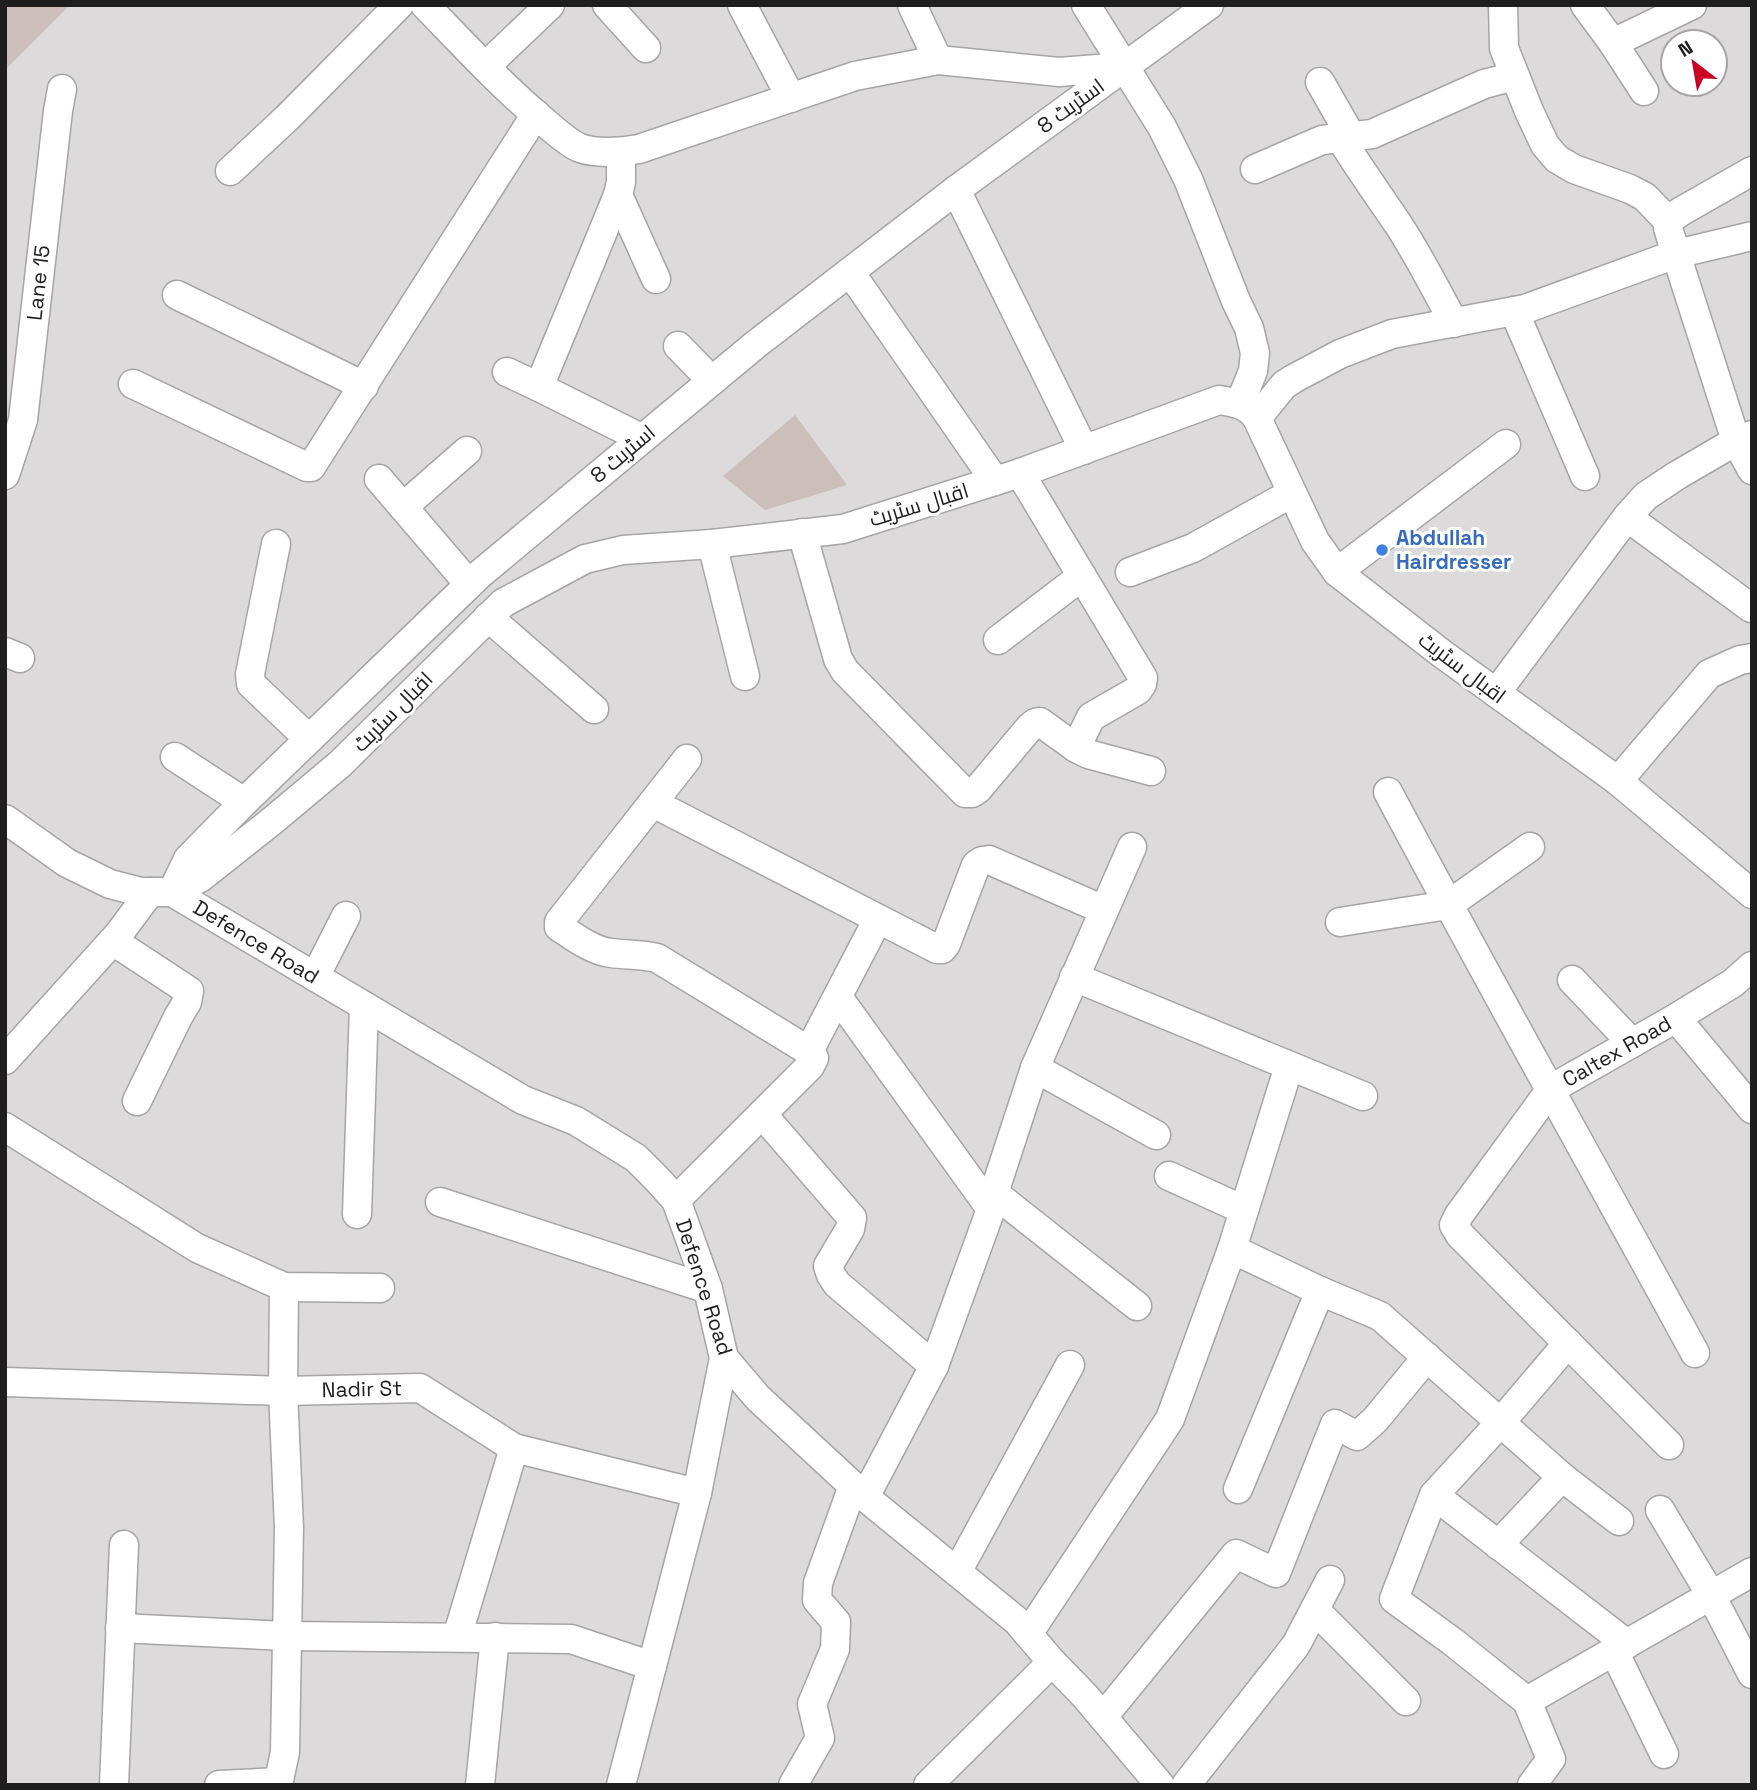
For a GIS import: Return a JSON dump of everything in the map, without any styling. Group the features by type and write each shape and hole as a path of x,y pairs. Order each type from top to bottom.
{"street":[{"path":"230,171 399,5"},
{"path":"425,5 524,105 556,131 579,148 621,152 639,149 855,76 938,60 1059,72 1123,67"},
{"path":"486,66 550,5"},
{"path":"607,5 646,48"},
{"path":"742,5 791,98"},
{"path":"912,5 938,60"},
{"path":"1086,5 1162,127 1188,179 1249,328 1255,352 1248,411"},
{"name":"اسٹریٹ 8","path":"161,892 188,859 244,802 469,584 641,438 956,190 1209,5"},
{"path":"1503,5 1504,48 1545,145 1557,159 1574,169 1645,197 1668,221 1676,254 1744,438 1752,470"},
{"path":"1584,5 1644,91"},
{"path":"1613,43 1692,5"},
{"path":"1255,169 1322,140 1372,134 1484,84 1515,76"},
{"path":"1320,82 1360,171 1399,226 1454,323"},
{"name":"Lane 15","path":"5,475 23,419 62,89"},
{"path":"134,384 311,467 536,114"},
{"path":"539,387 618,195 621,152"},
{"path":"1668,221 1752,172"},
{"path":"956,190 1084,450"},
{"path":"618,195 656,278"},
{"path":"1248,411 1293,379 1340,354 1392,334 1525,309 1676,254 1752,236"},
{"path":"850,272 1082,576 1143,678 1138,690 1091,717 1076,748"},
{"path":"177,295 364,386"},
{"path":"1514,311 1585,476"},
{"path":"678,346 712,381"},
{"path":"507,372 641,438"},
{"name":"اقبال سٹریٹ","path":"161,892 200,878 340,764 502,603 585,559 624,550 712,544 843,528 1007,477 1219,400 1248,411 1315,541 1337,572 1441,653 1618,781 1752,894"},
{"path":"1496,693 1627,517 1646,496 1744,438"},
{"path":"1337,572 1506,444"},
{"path":"403,508 467,451"},
{"path":"379,479 469,584"},
{"path":"1130,572 1193,548 1292,493"},
{"path":"1627,517 1751,608"},
{"path":"802,534 838,659 845,671 965,793 978,789 1035,723 1040,723 1088,754 1150,771"},
{"path":"276,544 250,674 251,684 309,739"},
{"path":"712,544 745,676"},
{"path":"998,640 1082,576"},
{"path":"488,617 594,709"},
{"path":"1618,781 1709,674 1740,660 1752,658"},
{"path":"175,757 244,802"},
{"path":"676,1200 810,1066 814,1058 809,1051 657,958 608,953 559,927 559,922 687,759"},
{"path":"1388,792 1695,1353"},
{"path":"653,803 937,949 946,944 976,865 982,861 989,860 1104,909"},
{"path":"5,819 67,863 110,884 141,892 161,892"},
{"path":"793,1785 820,1738 811,1704 835,1649 836,1622 817,1600 818,1583 859,1492 934,1366 1035,1068 1132,847"},
{"path":"1340,922 1448,905 1530,847"},
{"path":"5,1060 161,892"},
{"name":"Defence Road","path":"161,892 315,977 523,1100 576,1121 636,1158 676,1200 708,1289 724,1358 758,1398 859,1492 1017,1621 1160,1785"},
{"path":"315,977 346,916"},
{"path":"809,1051 878,919"},
{"path":"113,941 189,991 187,1002 137,1101"},
{"name":"Caltex Road","path":"1568,1343 1460,1235 1454,1226 1459,1215 1551,1089 1676,1018 1733,983 1752,966"},
{"path":"1074,977 1363,1096"},
{"path":"1572,980 1632,1043"},
{"path":"838,997 992,1201 1137,1306"},
{"path":"357,1214 364,1006"},
{"path":"1676,1018 1752,1109"},
{"path":"1028,1634 1170,1419 1232,1249 1289,1066"},
{"path":"1035,1068 1156,1135"},
{"path":"762,1114 852,1218 850,1229 828,1266 837,1284 934,1366"},
{"path":"5,1127 197,1248 284,1287 380,1288"},
{"path":"1169,1176 1244,1210"},
{"path":"440,1202 708,1289"},
{"path":"1232,1249 1380,1316 1562,1477 1619,1521"},
{"path":"219,1785 279,1783 285,1752 289,1528 283,1391 284,1287"},
{"path":"1238,1489 1320,1291"},
{"path":"1532,1785 1551,1759 1527,1701 1394,1599 1433,1495 1500,1423 1568,1343 1669,1445"},
{"path":"1103,1717 1236,1554 1276,1573 1335,1424 1357,1436 1375,1420 1427,1357"},
{"path":"621,1785 696,1493 724,1358"},
{"path":"957,1572 1070,1366"},
{"name":"Nadir St","path":"5,1382 283,1391 420,1388 514,1448 696,1493"},
{"path":"457,1637 514,1448"},
{"path":"1498,1545 1562,1477"},
{"path":"1433,1495 1498,1545 1620,1647 1664,1754"},
{"path":"1660,1510 1711,1595 1752,1674"},
{"path":"114,1785 124,1545"},
{"path":"1527,1701 1752,1572"},
{"path":"1186,1785 1296,1645 1330,1580"},
{"path":"1315,1610 1406,1701"},
{"path":"120,1628 287,1636 571,1639 652,1666"},
{"path":"481,1785 495,1637"},
{"path":"928,1785 1052,1662"}],"shaded area":[{"path":"5,5 1752,5 1752,1785 5,1785"}],"building":[{"path":"5,5 70,5 5,70"},
{"path":"795,415 847,485 765,510 723,476"}],"place":[{"name":"Abdullah Hairdresser","path":"1382,550"}]}
